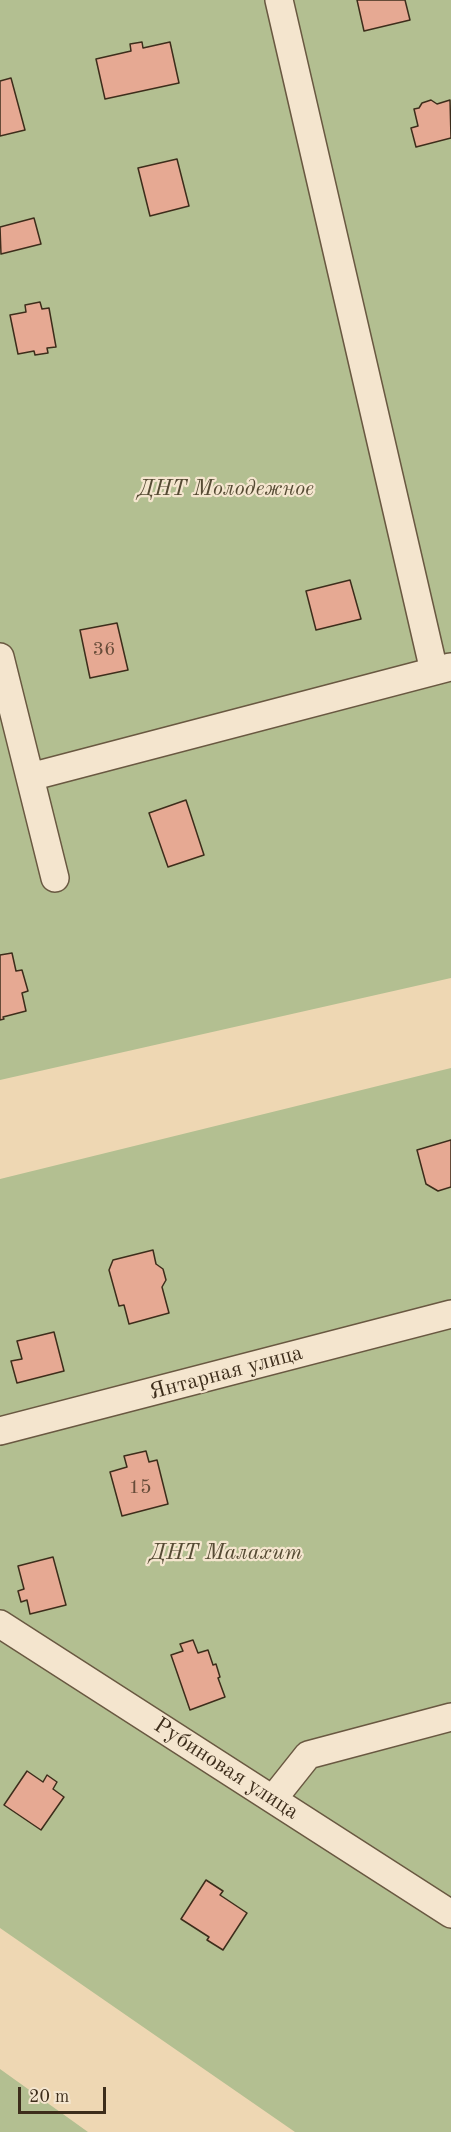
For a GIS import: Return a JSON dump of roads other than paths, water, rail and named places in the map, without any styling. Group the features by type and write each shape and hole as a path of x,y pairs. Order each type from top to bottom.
{"street":[{"path":"30,777 442,669 279,0"},
{"path":"0,657 55,878"},
{"name":"Янтарная улица","path":"0,1431 451,1314"},
{"name":"Рубиновая улица","path":"0,1624 451,1914"},
{"path":"273,1799 308,1755 451,1717"}],"park label":[{"name":"ДНТ Молодежное","path":"226,489"},
{"name":"ДНТ Малахит","path":"226,1553"}]}
